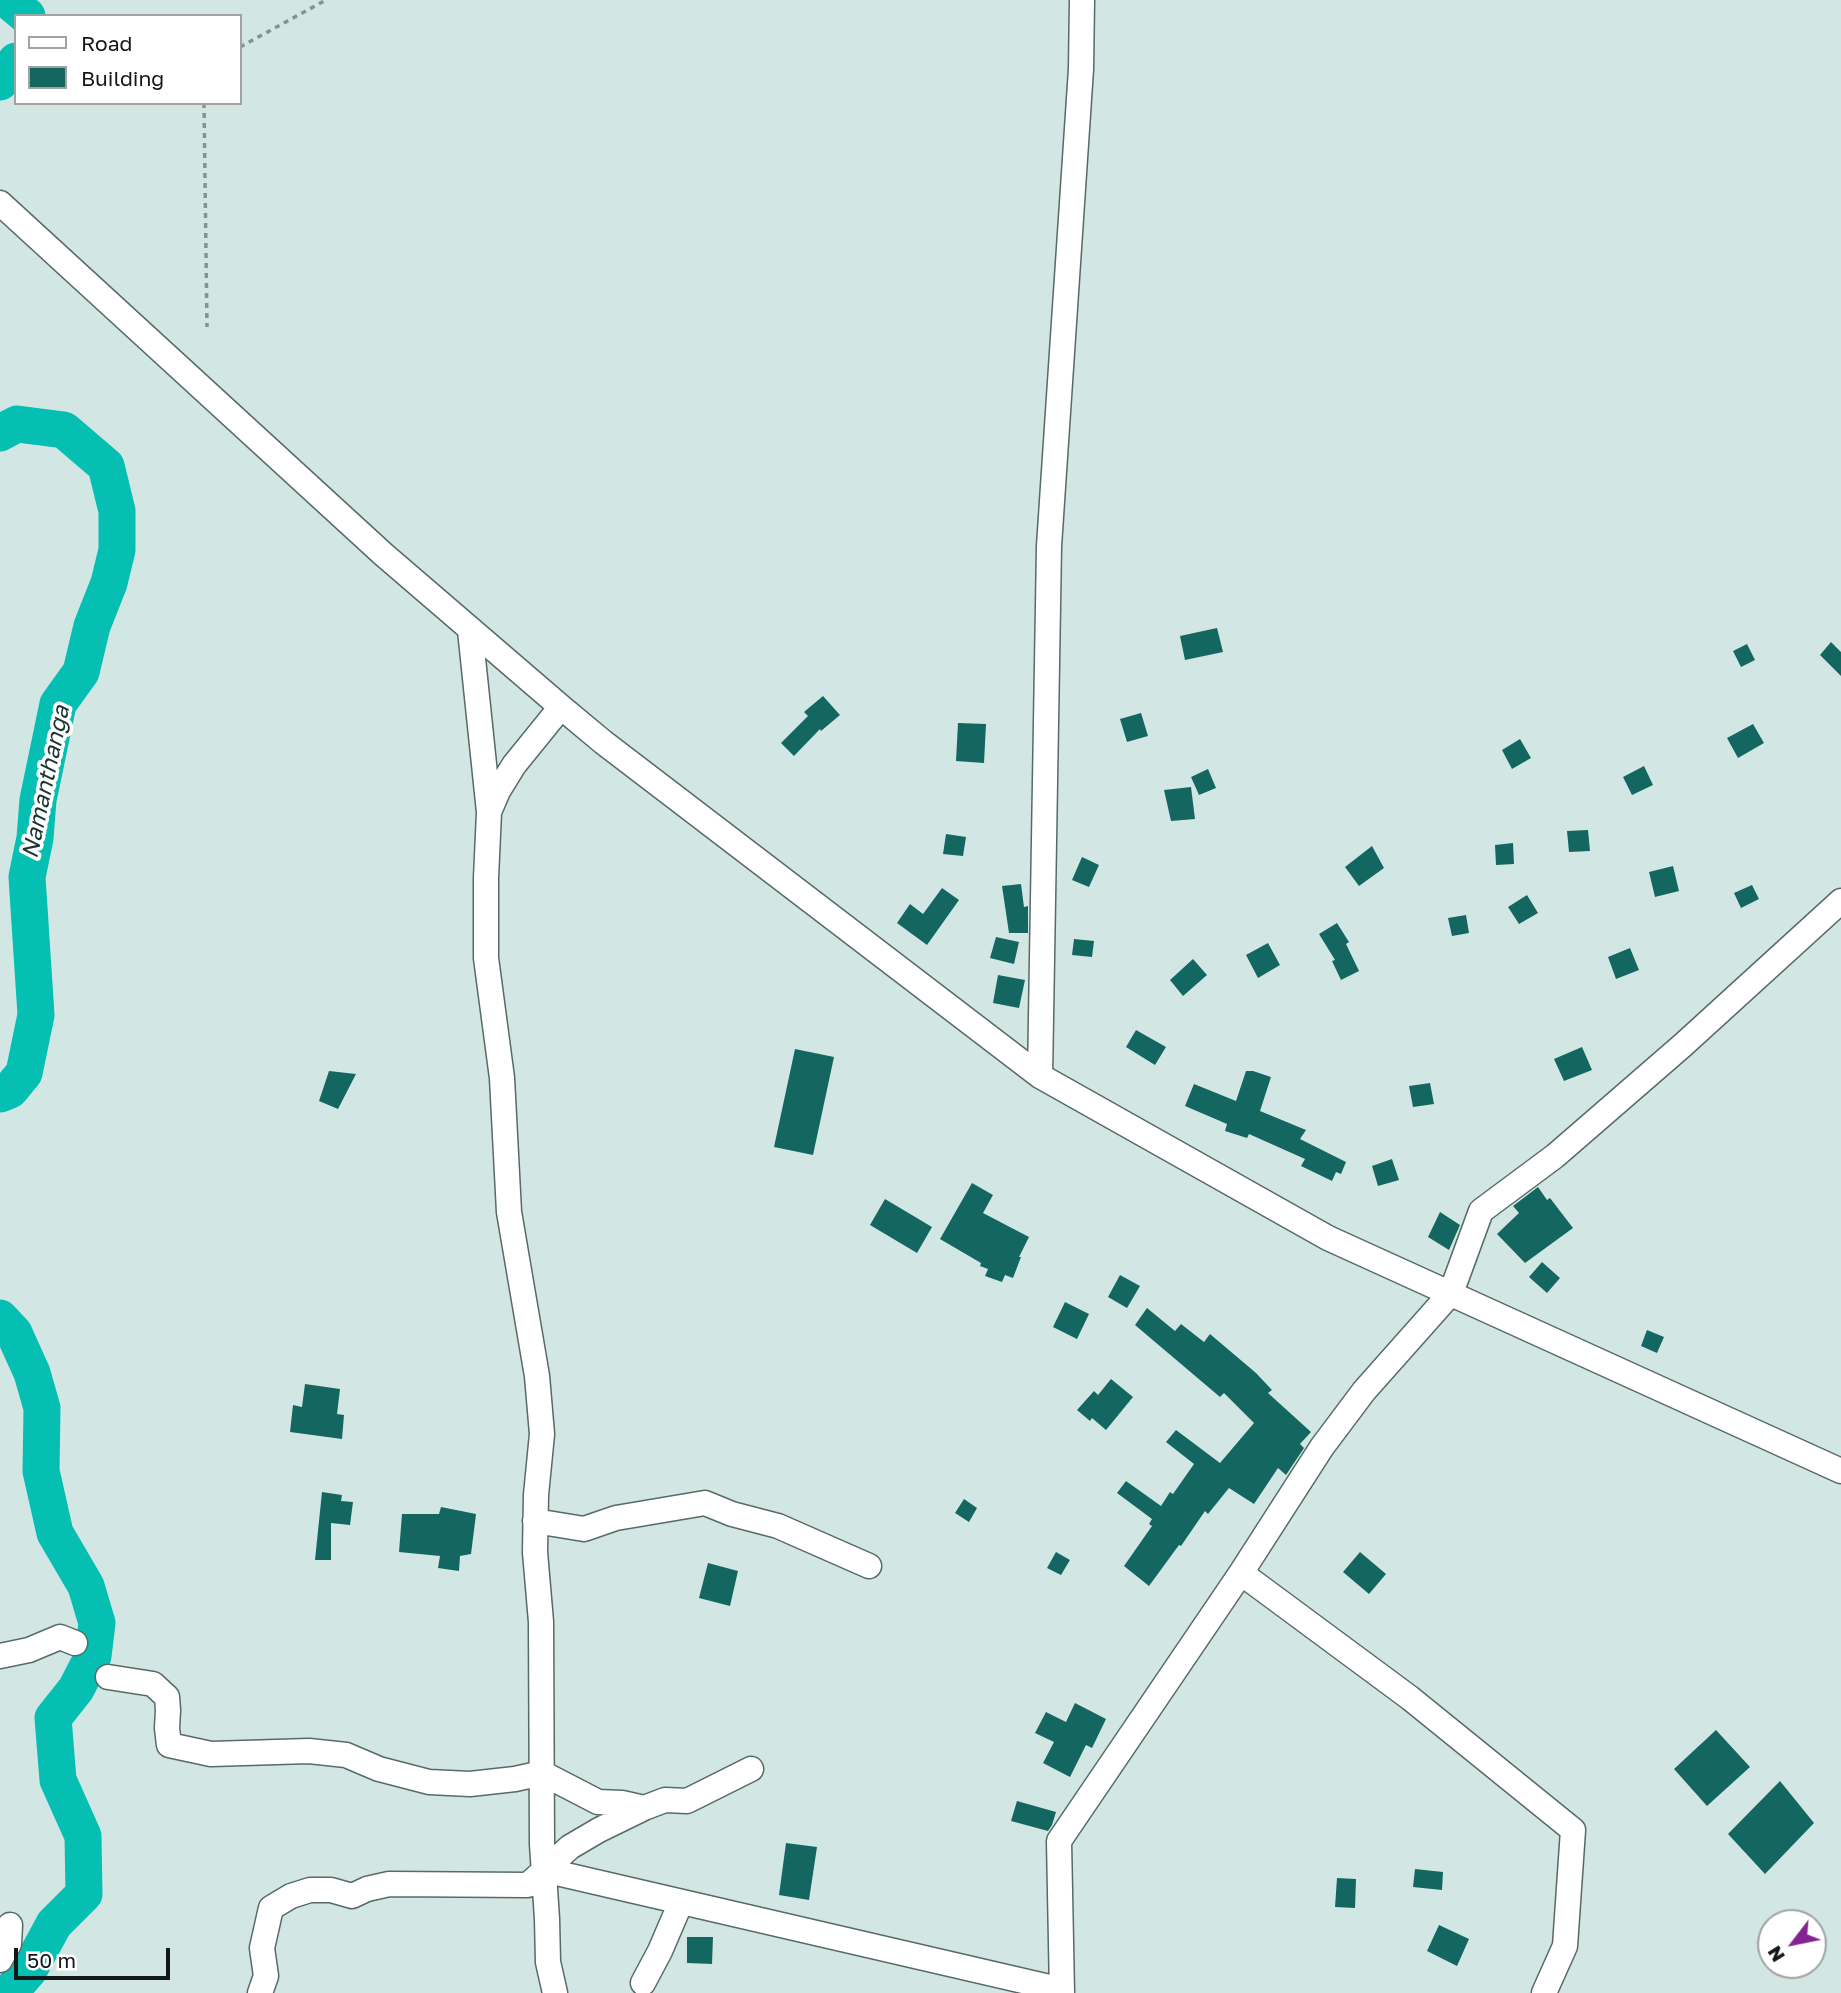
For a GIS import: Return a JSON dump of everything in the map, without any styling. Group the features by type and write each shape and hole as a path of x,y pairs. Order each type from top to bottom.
{"street":[{"path":"1040,1076 1049,546 1080,69 1082,0"},
{"path":"5,207 383,554 561,707 1040,1076 1328,1238 1841,1471"},
{"path":"470,630 489,812 486,958 502,1078 509,1212 537,1376 541,1434 535,1552 541,1622 542,1773 548,1962 555,1993"},
{"path":"489,812 514,765 561,707"},
{"path":"544,1870 1062,1992 1059,1841 1241,1573 1322,1447 1357,1400 1451,1293 1481,1211 1555,1156 1683,1045 1841,901"},
{"path":"535,1521 584,1529 616,1518 705,1503 732,1514 778,1526 869,1566"},
{"path":"1241,1573 1410,1698 1573,1830 1565,1946 1544,1993"},
{"path":"0,1656 29,1650 60,1637 75,1643"},
{"path":"108,1677 153,1684 167,1697 169,1745 211,1754 309,1751 346,1755 379,1769 429,1782 470,1784 542,1773 598,1802 645,1808"},
{"path":"260,1993 266,1976 262,1948 271,1908 291,1896 310,1890 331,1890 352,1896 389,1884 528,1885 570,1847 589,1835 665,1800 687,1801 751,1769"},
{"path":"643,1983 681,1902"},
{"path":"0,1960 9,1944 10,1926"}],"path":[{"path":"242,46 326,0"},
{"path":"204,105 207,327"}],"building":[{"path":"1217,628 1223,652 1185,660 1180,636"},
{"path":"1831,642 1841,652 1841,676 1820,655"},
{"path":"1747,644 1755,660 1741,667 1733,651"},
{"path":"823,696 840,715 821,731 820,729 794,756 781,743 808,716 804,712"},
{"path":"1141,713 1148,736 1127,742 1120,719"},
{"path":"958,723 986,724 984,763 956,761"},
{"path":"1753,724 1764,743 1738,758 1727,738"},
{"path":"1520,739 1531,758 1512,769 1502,750"},
{"path":"1644,766 1653,785 1632,795 1623,777"},
{"path":"1208,769 1216,788 1199,795 1191,777"},
{"path":"1191,787 1195,819 1171,821 1164,790"},
{"path":"1588,830 1590,851 1569,852 1567,831"},
{"path":"946,834 966,837 963,856 943,854"},
{"path":"1513,843 1514,864 1496,865 1495,845"},
{"path":"1372,846 1384,868 1359,886 1345,867"},
{"path":"1082,857 1099,865 1089,887 1072,880"},
{"path":"1673,866 1679,891 1655,897 1649,872"},
{"path":"1021,884 1024,907 1028,906 1028,933 1009,933 1002,886"},
{"path":"1752,885 1759,899 1741,908 1734,893"},
{"path":"942,888 959,900 927,945 897,923 910,904 923,914"},
{"path":"1527,895 1538,913 1519,924 1508,907"},
{"path":"1466,915 1469,933 1452,936 1448,918"},
{"path":"1337,923 1349,942 1346,944 1359,971 1341,980 1332,961 1335,960 1319,934"},
{"path":"996,937 1019,942 1014,964 990,958"},
{"path":"1074,939 1094,941 1092,957 1072,955"},
{"path":"1268,943 1280,965 1258,978 1246,955"},
{"path":"1630,948 1639,970 1616,979 1608,957"},
{"path":"1193,959 1207,975 1183,996 1170,980"},
{"path":"998,975 1025,980 1019,1008 993,1003"},
{"path":"1136,1030 1166,1047 1155,1065 1126,1047"},
{"path":"1582,1047 1592,1070 1564,1081 1554,1059"},
{"path":"795,1049 834,1057 813,1155 774,1147"},
{"path":"329,1071 356,1074 338,1109 319,1101"},
{"path":"1246,1071 1271,1077 1260,1111 1306,1130 1300,1139 1346,1162 1341,1174 1336,1172 1332,1181 1301,1166 1305,1159 1249,1134 1247,1138 1225,1131 1227,1124 1185,1106 1194,1084 1236,1101"},
{"path":"1430,1083 1434,1104 1413,1107 1409,1086"},
{"path":"1392,1159 1399,1180 1378,1186 1372,1166"},
{"path":"972,1183 993,1195 983,1213 1029,1237 1013,1278 1005,1275 1002,1282 985,1276 988,1269 980,1266 981,1263 940,1239"},
{"path":"1538,1187 1573,1228 1525,1263 1497,1234 1519,1213 1513,1206"},
{"path":"885,1199 932,1227 917,1253 870,1225"},
{"path":"1440,1212 1460,1225 1449,1250 1428,1237"},
{"path":"1542,1262 1560,1278 1547,1293 1529,1277"},
{"path":"1120,1275 1140,1286 1127,1308 1108,1297"},
{"path":"1065,1302 1089,1314 1077,1339 1053,1327"},
{"path":"1147,1308 1175,1331 1181,1324 1204,1342 1210,1334 1256,1373 1272,1390 1268,1393 1311,1432 1300,1444 1304,1448 1286,1475 1278,1468 1254,1504 1229,1488 1208,1514 1205,1511 1149,1586 1124,1566 1152,1526 1149,1524 1152,1519 1117,1493 1126,1481 1161,1506 1194,1464 1166,1442 1176,1430 1220,1463 1254,1423 1224,1393 1220,1397 1135,1325"},
{"path":"1647,1330 1664,1337 1657,1353 1641,1346"},
{"path":"1111,1379 1133,1397 1106,1430 1077,1410 1094,1391 1098,1395"},
{"path":"305,1384 340,1389 337,1414 344,1415 342,1439 290,1432 293,1405 302,1407"},
{"path":"322,1492 342,1495 341,1501 353,1502 350,1525 331,1523 331,1560 315,1560"},
{"path":"964,1499 977,1508 969,1522 955,1513"},
{"path":"441,1507 476,1514 471,1554 460,1556 459,1571 438,1568 440,1556 399,1552 402,1514 439,1514"},
{"path":"1056,1552 1070,1560 1061,1575 1047,1568"},
{"path":"1360,1552 1386,1574 1369,1594 1343,1572"},
{"path":"708,1563 738,1571 730,1606 699,1598"},
{"path":"1075,1703 1106,1719 1092,1748 1086,1745 1070,1777 1043,1763 1054,1742 1035,1733 1046,1712 1066,1722"},
{"path":"1716,1730 1750,1767 1707,1806 1674,1769"},
{"path":"1780,1781 1814,1823 1765,1874 1728,1834"},
{"path":"1017,1801 1056,1812 1048,1831 1011,1821"},
{"path":"786,1843 817,1847 809,1900 779,1895"},
{"path":"1415,1869 1443,1872 1442,1890 1413,1887"},
{"path":"1337,1878 1356,1879 1355,1908 1335,1907"},
{"path":"1439,1925 1469,1939 1457,1966 1427,1951"},
{"path":"687,1937 713,1937 712,1964 687,1963"}],"waterway":[{"name":"Namanthanga","path":"8,0 25,14"},
{"name":"Namanthanga","path":"0,82 14,64"},
{"name":"Namanthanga","path":"0,433 17,424 64,430 106,466 117,511 117,550 109,583 92,626 81,672 58,704 38,800 35,838 27,877 36,1015 24,1073 10,1090 0,1094"},
{"name":"Namanthanga","path":"0,1318 14,1333 32,1373 42,1408 41,1471 55,1533 86,1586 97,1623 93,1656 76,1689 53,1718 58,1780 83,1836 84,1894 54,1924 29,1970 9,1993"}]}
